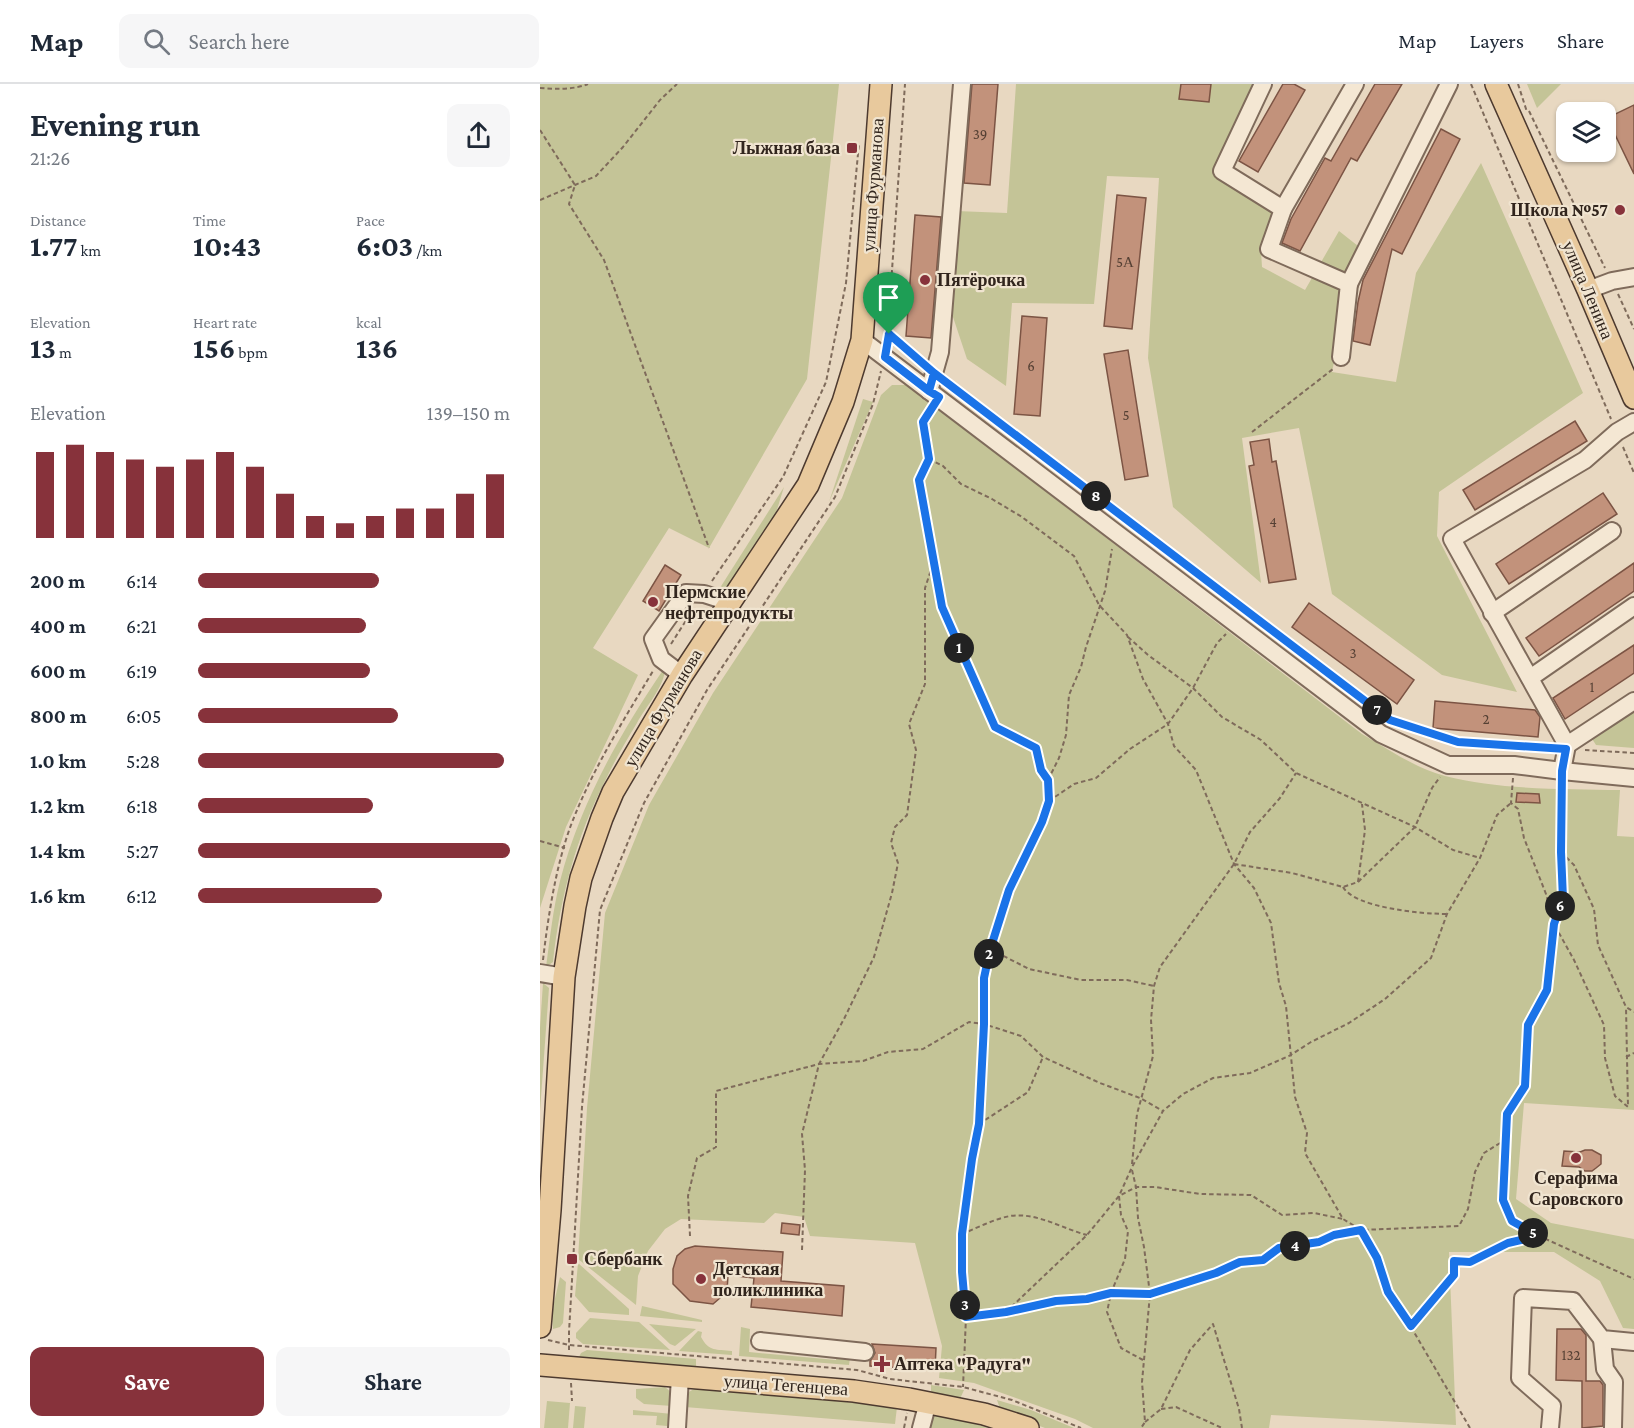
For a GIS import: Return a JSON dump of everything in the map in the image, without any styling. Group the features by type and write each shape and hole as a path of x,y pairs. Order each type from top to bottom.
{"main road":[{"name":"улица Фурманова","path":"540,1327 545,1210 564,977 574,906 602,818 613,792 682,675 808,485 843,402 862,340 881,84"},
{"name":"улица Ленина","path":"1496,84 1634,398"},
{"name":"улица Тегенцева","path":"540,1365 854,1391 928,1402 984,1414 1028,1428"}],"street":[{"path":"934,394 934,373 940,352 962,84"},
{"path":"1263,84 1222,171 1283,209"},
{"path":"1349,284 1269,249 1283,209 1354,84"},
{"path":"1338,362 1349,284 1449,84"},
{"path":"1588,290 1634,277"},
{"path":"862,340 1381,734 1448,765 1514,765 1634,778"},
{"path":"1562,771 1567,747 1452,539 1586,459 1617,432 1634,422"},
{"path":"1492,612 1612,531"},
{"path":"682,675 661,659 653,639 686,593 704,594 729,602"},
{"path":"1530,678 1634,606"},
{"path":"1567,747 1634,701"},
{"path":"541,973 564,977"},
{"path":"1550,1428 1552,1426 1552,1406 1520,1378 1523,1298 1573,1301 1602,1339 1605,1369 1614,1382 1613,1428"},
{"path":"1602,1339 1634,1342"},
{"path":"759,1341 865,1352"},
{"path":"677,1428 680,1377"},
{"path":"921,1428 928,1402"}],"path":[{"path":"540,88 561,89 588,84"},
{"path":"540,200 596,176 623,147 660,100 677,84"},
{"path":"540,1339 569,1344 582,1107 600,910 644,803 707,690 835,497 873,404 889,334 905,84"},
{"path":"1472,84 1634,473"},
{"path":"1529,111 1634,329"},
{"path":"540,130 575,185 569,204 604,260 709,548"},
{"path":"541,973 548,924 571,826 608,745 661,659 783,477 826,382 846,283 859,143"},
{"path":"889,334 934,373 1390,720 1458,742 1567,747 1634,753"},
{"path":"1252,432 1338,362"},
{"path":"934,394 923,422 929,459 919,480 942,607 995,727 1036,748 1041,770 1048,780"},
{"path":"929,459 943,466 962,484 1022,517 1074,556 1099,605 1127,635 1148,655 1193,688 1222,717 1261,740 1296,773 1415,827 1453,850 1480,858"},
{"path":"963,1387 966,1317 962,1272 962,1234 979,1124 984,978 990,950 1009,890 1042,822 1049,801 1048,780 1059,758 1066,735 1069,695 1082,667 1086,647 1105,591 1115,531"},
{"path":"802,1250 805,1193 802,1134 819,1064 874,957 898,863 891,843 895,827 907,815 916,750 909,724 925,684 925,588 933,562"},
{"path":"1049,801 1074,784 1096,778 1130,749 1168,724 1193,688 1217,643 1237,624"},
{"path":"1127,635 1143,679 1168,724 1174,746 1196,770 1234,864 1254,888 1270,923 1286,1006 1294,1097 1307,1133 1305,1153 1343,1219"},
{"path":"1234,864 1292,873 1343,887 1358,882 1390,854 1415,827 1432,788 1448,765"},
{"path":"1006,1312 1087,1235 1119,1196 1132,1167 1164,1111 1183,1094 1213,1078 1250,1072 1289,1056 1349,1023 1385,999 1431,958 1446,914 1480,858 1497,814 1511,803 1514,765"},
{"path":"1562,771 1563,899 1554,924 1547,990 1528,1025 1525,1086 1507,1114 1503,1200 1512,1221 1539,1236 1634,1279"},
{"path":"1145,1422 1142,1382 1150,1294 1144,1247 1137,1218 1136,1187 1132,1167 1140,1098 1153,1056 1150,1020 1154,986 1160,967 1234,864 1250,832 1280,798 1296,773"},
{"path":"1511,803 1518,809 1524,838 1546,894 1554,924 1574,960 1604,1025 1605,1058 1615,1096 1628,1107 1626,1007 1598,945 1594,909 1574,865 1561,852"},
{"path":"1358,882 1365,830 1362,804"},
{"path":"540,841 565,848"},
{"path":"1343,887 1346,893 1370,903 1419,914 1446,914"},
{"path":"990,950 1029,969 1081,980 1127,980 1154,986"},
{"path":"1626,1007 1634,1012"},
{"path":"690,1236 688,1196 696,1158 716,1147 716,1091 819,1064 863,1061 888,1052 923,1048 969,1022 984,1024 1021,1036 1043,1057 1140,1098 1164,1111"},
{"path":"1626,1057 1634,1053"},
{"path":"979,1124 1028,1092 1043,1057"},
{"path":"966,1317 1006,1312 1056,1301 1087,1299 1111,1293 1150,1294 1216,1273 1240,1262 1263,1260 1279,1248 1319,1242 1334,1235 1361,1230 1459,1226 1468,1209 1475,1172 1484,1153 1505,1140"},
{"path":"1119,1196 1136,1187 1155,1187 1200,1194 1251,1195 1282,1215 1314,1213 1343,1219 1361,1230 1377,1258 1388,1292 1411,1326 1470,1428"},
{"path":"1119,1196 1122,1215 1128,1231 1125,1259 1111,1293 1107,1312 1122,1348 1143,1360"},
{"path":"962,1234 1010,1216 1024,1216 1045,1220 1087,1235"},
{"path":"1411,1326 1454,1275 1454,1261 1470,1262 1508,1243 1539,1236"},
{"path":"1141,1428 1161,1408 1191,1350 1214,1324 1239,1408 1242,1428"},
{"path":"1161,1408 1176,1407 1222,1428"}],"green space":[{"path":"540,84 839,84 807,379 709,548 669,528 593,648 638,675 566,827 540,908"},
{"path":"1016,84 1255,84 1212,172 1275,209 1261,251 1262,267 1305,290 1339,231 1358,246 1332,372 1396,382 1416,273 1481,163 1583,393 1439,492 1437,536 1517,692 1442,675 1332,594 1299,428 1242,438 1261,583 1173,507 1148,358 1159,178 1107,176 1094,304 1012,303 1006,386 967,359 950,308 956,211 1007,213"},
{"path":"1527,84 1561,84 1537,108"},
{"path":"892,385 907,385 1362,734 1402,758 1445,776 1466,781 1532,788 1620,790 1617,836 1634,837 1634,1110 1524,1103 1516,1199 1551,1223 1634,1239 1634,1329 1623,1328 1600,1281 1554,1252 1449,1252 1456,1425 1271,1415 1269,1428 1093,1428 1075,1419 974,1383 939,1378 942,1346 915,1243 810,1236 804,1217 775,1213 764,1223 681,1219 665,1229 648,1251 638,1276 636,1305 578,1259 587,1108 605,913 649,805 713,693 842,498 881,395"},
{"path":"863,399 873,402 829,502"},
{"path":"784,487 775,516 727,587 718,591"},
{"path":"663,670 665,671 661,685 617,758 586,823 565,891 553,962 546,967 560,881 578,825 616,745"},
{"path":"1634,710 1634,748 1596,745 1589,734"},
{"path":"543,983 549,988 540,1111 540,1028"},
{"path":"578,1263 629,1309 629,1315 589,1312 575,1296"},
{"path":"560,1277 566,1282 563,1323 560,1327 553,1329 552,1311"},
{"path":"642,1306 702,1320 702,1322 640,1316"},
{"path":"590,1318 639,1322 670,1350 583,1344 576,1338 576,1333"},
{"path":"649,1324 696,1329 675,1346"},
{"path":"741,1327 750,1329 749,1352 836,1360 837,1347 850,1358 849,1365 739,1356"},
{"path":"698,1331 702,1332 701,1337 707,1345 717,1350 732,1351 732,1355 679,1351"},
{"path":"587,1350 696,1359 696,1369 579,1357"},
{"path":"931,1385 964,1390 959,1401 934,1396"},
{"path":"665,1387 673,1394 672,1406 644,1404 636,1398 636,1389"},
{"path":"699,1388 897,1407 895,1424 685,1407 688,1394"},
{"path":"997,1400 1031,1410 1074,1428 1045,1428 1001,1412"},
{"path":"547,1401 570,1403 568,1428 544,1428"},
{"path":"575,1406 586,1407 584,1428 573,1428"},
{"path":"633,1410 672,1414 671,1422 667,1426 656,1425 657,1416 633,1415"},
{"path":"940,1414 989,1428 929,1428 932,1415"}],"building":[{"path":"972,84 998,84 990,185 964,183"},
{"path":"1181,84 1211,84 1209,102 1179,99"},
{"path":"1283,84 1294,84 1305,90 1258,172 1239,161"},
{"path":"1375,84 1402,84 1357,161 1351,158 1300,251 1282,243 1291,219 1325,158 1331,161"},
{"path":"1634,105 1634,174 1616,137 1616,114"},
{"path":"1441,129 1460,139 1402,254 1392,249 1370,345 1353,341 1363,280"},
{"path":"1117,195 1146,198 1132,329 1104,326"},
{"path":"915,215 941,217 931,338 906,336"},
{"path":"1022,316 1047,318 1040,416 1014,414"},
{"path":"1128,350 1148,476 1125,480 1104,354"},
{"path":"1575,421 1587,441 1475,510 1463,490"},
{"path":"1269,439 1272,462 1276,461 1296,579 1269,583 1249,466 1254,465 1250,442"},
{"path":"1603,493 1617,514 1509,584 1496,564"},
{"path":"1634,563 1634,591 1539,656 1526,638"},
{"path":"665,565 681,575 659,611 643,601"},
{"path":"1309,603 1414,680 1397,704 1292,627"},
{"path":"1634,645 1634,673 1565,719 1553,698"},
{"path":"1435,701 1535,710 1540,717 1538,737 1433,728"},
{"path":"1517,793 1539,794 1540,803 1516,802"},
{"name":"Серафима Саровского","path":"1592,1150 1601,1155 1601,1164 1592,1171 1585,1171 1579,1167 1562,1166 1564,1151"},
{"path":"782,1223 800,1225 799,1235 781,1233"},
{"name":"Детская поликлиника","path":"695,1246 783,1252 781,1281 844,1286 842,1316 751,1307 754,1278 728,1275 727,1292 713,1304 690,1301 673,1284 673,1269 677,1256 685,1249"},
{"path":"1557,1329 1581,1329 1586,1335 1586,1381 1600,1381 1603,1385 1603,1426 1582,1428 1582,1381 1556,1380"},
{"path":"872,1344 936,1348 935,1370 870,1366 875,1353"}],"place":[{"name":"Лыжная база","path":"852,148"},
{"name":"Школа №57","path":"1620,210"},
{"name":"Пятёрочка","path":"925,280"},
{"name":"Пермские нефтепродукты","path":"653,602"},
{"name":"Серафима Саровского","path":"1576,1158"},
{"name":"Сбербанк","path":"572,1259"},
{"name":"Детская поликлиника","path":"701,1279"},
{"name":"Аптека \"Радуга\"","path":"882,1364"}],"route":[{"path":"889,334 885,357 929,391 934,373 1390,720 1458,742 1566,749 1562,771 1563,899 1554,924 1547,990 1528,1025 1525,1086 1507,1114 1503,1200 1512,1221 1539,1236 1508,1243 1470,1262 1454,1261 1454,1275 1411,1326 1388,1292 1377,1258 1361,1230 1334,1235 1319,1242 1279,1248 1263,1260 1240,1262 1216,1273 1150,1294 1111,1293 1087,1299 1056,1301 1006,1312 966,1317 962,1272 962,1234 979,1124 984,978 990,950 1009,890 1042,822 1049,801 1048,780 1041,770 1036,748 995,727 942,607 919,480 929,459 923,422 939,397 929,391 934,373 889,334"}]}
